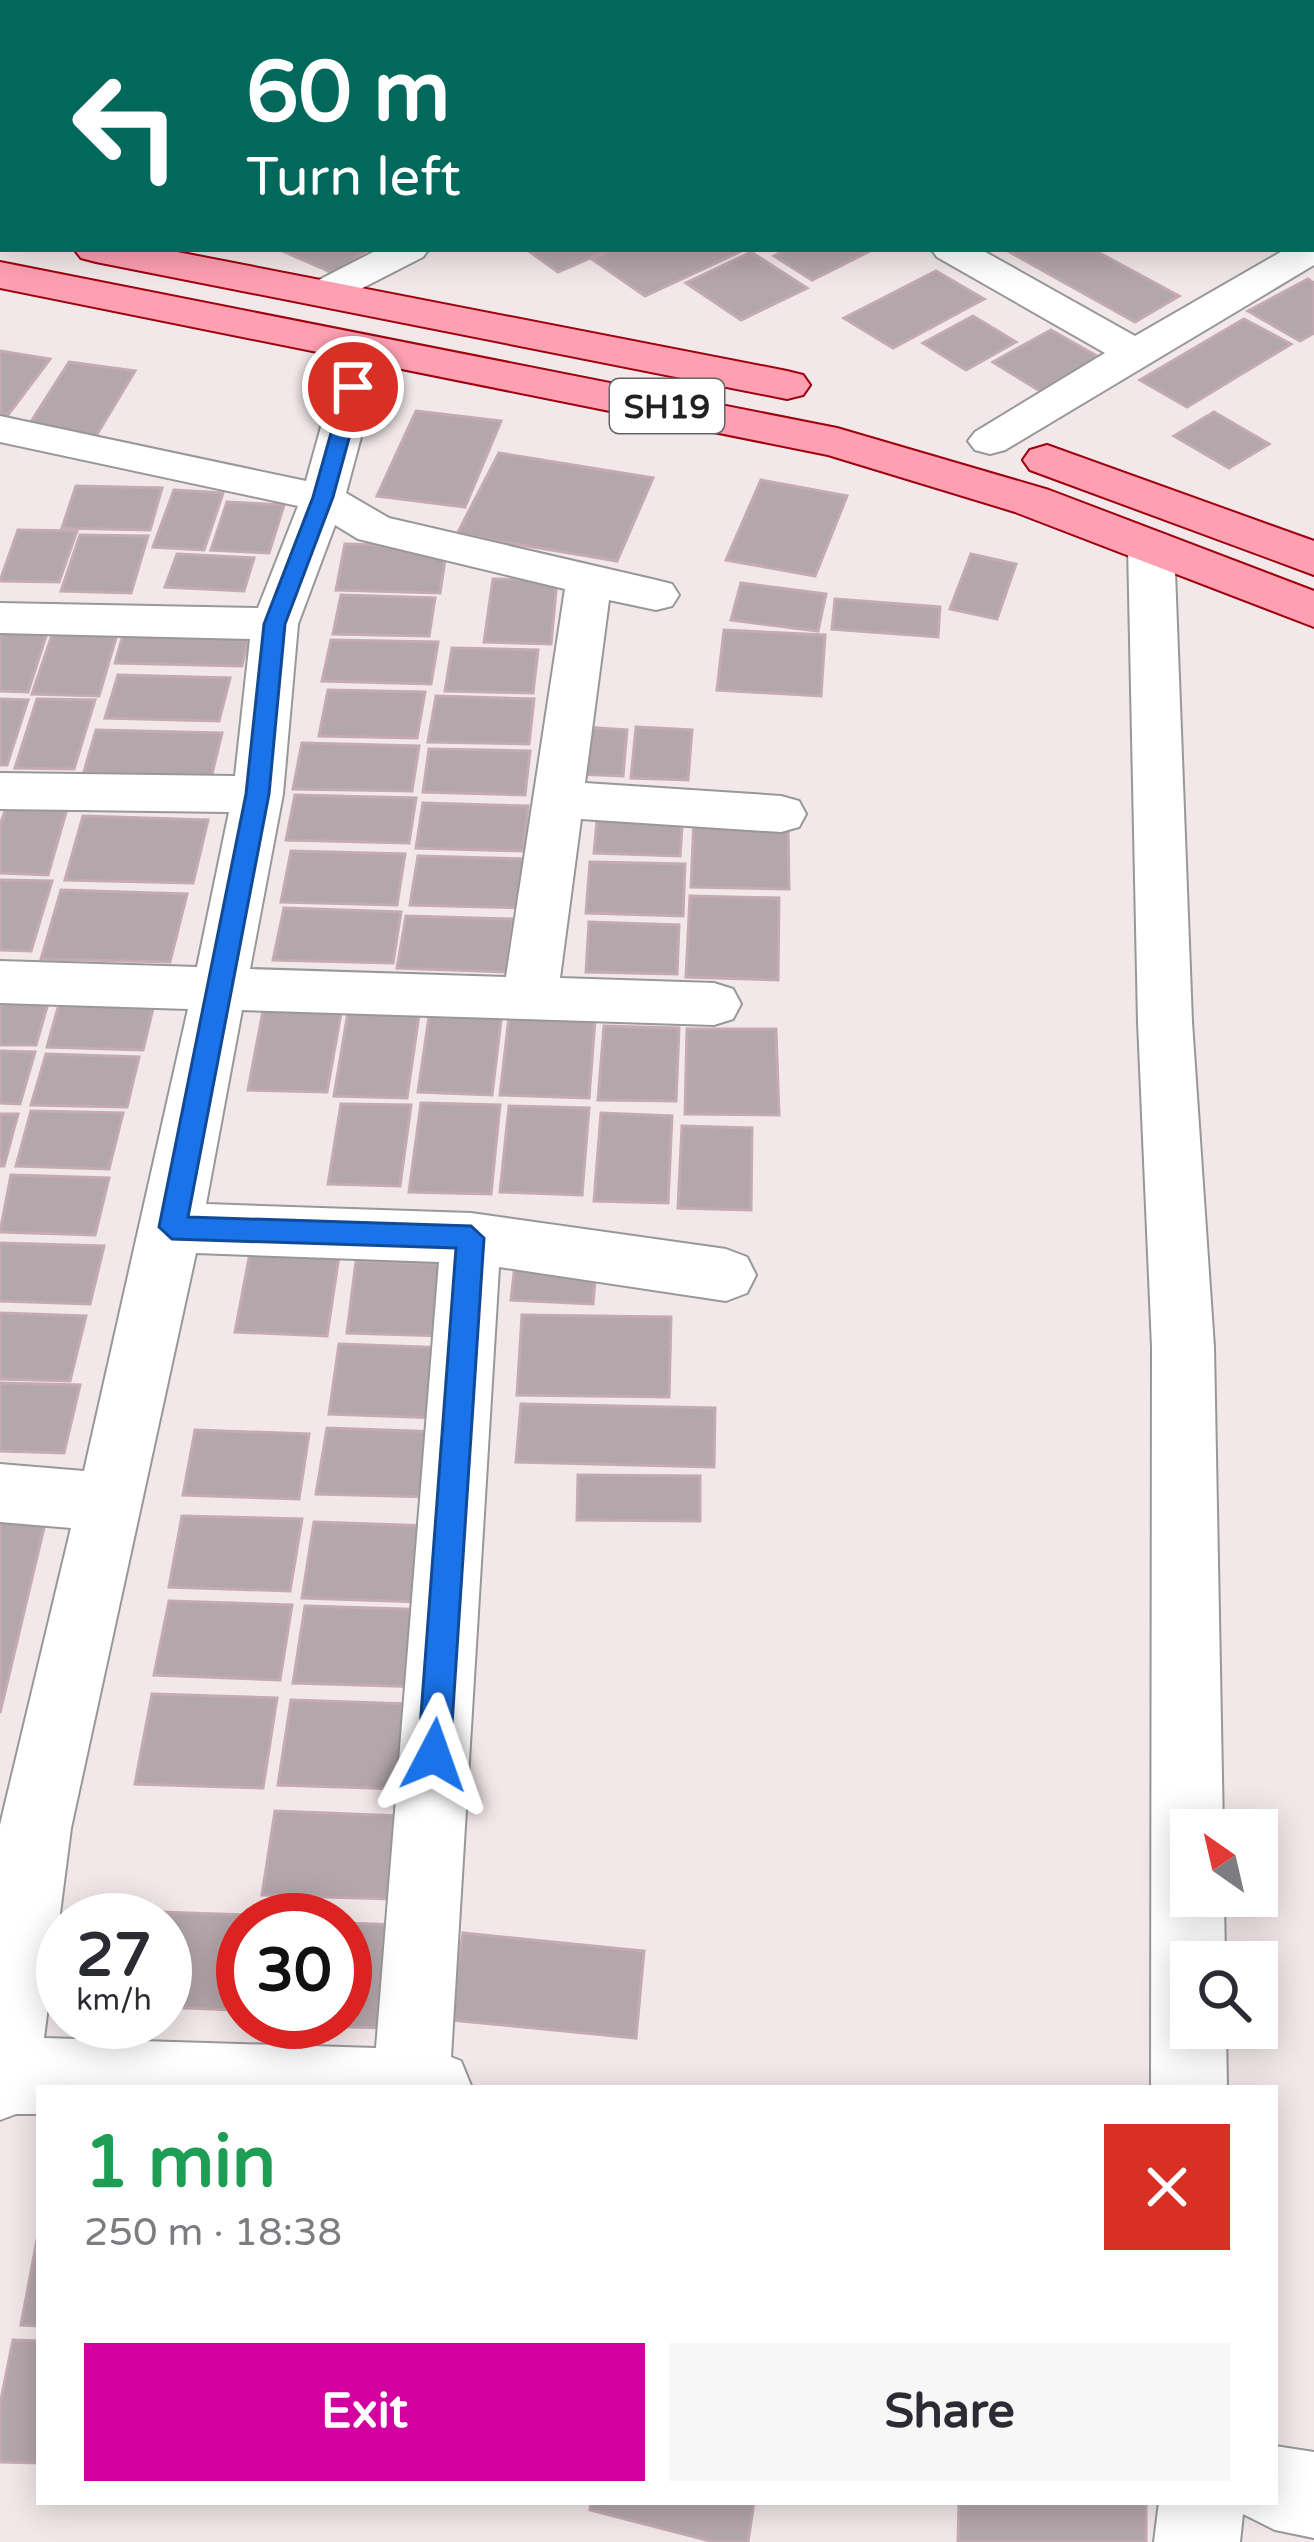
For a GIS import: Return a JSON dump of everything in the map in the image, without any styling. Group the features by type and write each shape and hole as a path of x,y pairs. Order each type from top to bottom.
{"main road":[{"name":"SH19","path":"112,252 693,363 825,394"},
{"name":"SH19","path":"0,275 837,442 1032,501 1314,610"},
{"path":"970,435 1156,497 1314,559"}],"street":[{"path":"325,292 394,252"},
{"path":"956,252 1135,353"},
{"path":"970,435 1135,353 1302,256"},
{"path":"363,351 323,497 275,624 258,794 172,1227 107,1502 17,1828 1,2079 363,2085"},
{"path":"0,429 323,497 374,529 656,595"},
{"path":"1151,545 1165,1022 1183,1348 1189,2085"},
{"path":"530,999 589,580"},
{"path":"0,618 275,624"},
{"path":"0,791 258,794"},
{"path":"556,799 781,814"},
{"path":"0,982 714,1004"},
{"path":"172,1227 471,1238 726,1276"},
{"path":"423,2085 471,1238"},
{"path":"0,1493 107,1502"},
{"path":"1278,2488 1314,2494"},
{"path":"1197,2542 1202,2505"}],"building":[{"path":"285,252 364,252 333,273"},
{"path":"530,252 604,252 558,272"},
{"path":"608,252 740,252 645,296 592,259"},
{"path":"751,252 807,288 741,320 686,283"},
{"path":"782,252 868,252 812,280 774,256"},
{"path":"1010,252 1098,252 1179,296 1135,322"},
{"path":"936,271 984,299 893,348 844,318"},
{"path":"1308,279 1314,283 1314,333 1300,341 1248,311"},
{"path":"973,316 1016,342 966,370 923,343"},
{"path":"1244,319 1291,344 1187,407 1140,380"},
{"path":"1051,330 1104,360 1045,394 993,362"},
{"path":"0,351 50,359 8,415 0,414"},
{"path":"69,362 135,371 96,436 27,428"},
{"path":"416,411 501,421 465,507 377,496"},
{"path":"1214,412 1269,444 1229,468 1174,436"},
{"path":"499,453 653,478 617,561 457,534"},
{"path":"761,480 847,496 815,576 726,560"},
{"path":"76,486 162,488 150,530 62,528"},
{"path":"174,490 223,493 204,550 153,547"},
{"path":"227,502 284,505 269,553 211,550"},
{"path":"18,530 77,531 59,582 0,581"},
{"path":"80,535 148,536 131,593 61,591"},
{"path":"345,544 447,547 440,593 336,590"},
{"path":"177,554 254,558 244,591 165,587"},
{"path":"971,554 1016,564 997,619 950,609"},
{"path":"493,579 557,580 551,644 484,642"},
{"path":"741,583 826,594 818,631 731,620"},
{"path":"341,595 435,598 429,636 333,634"},
{"path":"835,599 940,607 938,637 832,629"},
{"path":"0,626 49,627 28,692 0,691"},
{"path":"125,628 250,631 242,666 115,663"},
{"path":"54,629 118,631 99,696 32,694"},
{"path":"724,630 825,635 821,696 717,690"},
{"path":"331,640 438,642 431,684 322,681"},
{"path":"452,648 538,650 533,693 445,691"},
{"path":"118,675 230,678 219,721 105,718"},
{"path":"328,690 425,692 417,738 319,736"},
{"path":"436,696 534,699 529,744 428,742"},
{"path":"0,699 28,700 7,765 0,765"},
{"path":"37,699 95,700 74,769 15,768"},
{"path":"583,727 627,730 623,776 577,774"},
{"path":"636,727 692,730 688,780 631,778"},
{"path":"96,730 222,733 211,778 83,775"},
{"path":"302,743 419,746 412,791 293,789"},
{"path":"429,749 530,751 525,795 423,792"},
{"path":"295,795 416,798 409,843 286,840"},
{"path":"423,803 528,806 523,851 416,848"},
{"path":"6,808 67,809 48,875 0,873 0,825"},
{"path":"598,810 683,813 680,856 594,853"},
{"path":"83,816 208,820 193,883 65,880"},
{"path":"694,818 788,821 789,889 691,887"},
{"path":"291,851 405,854 397,905 281,902"},
{"path":"418,856 530,859 525,908 410,905"},
{"path":"590,862 685,864 683,916 586,913"},
{"path":"0,880 52,881 31,951 0,950"},
{"path":"61,890 187,894 170,962 41,959"},
{"path":"690,896 779,898 778,980 686,977"},
{"path":"284,908 401,912 393,963 273,960"},
{"path":"406,916 513,919 507,972 397,968"},
{"path":"589,922 679,925 677,974 586,972"},
{"path":"0,992 51,993 36,1045 0,1045"},
{"path":"61,997 155,1000 143,1050 47,1047"},
{"path":"430,1010 502,1012 492,1095 418,1092"},
{"path":"263,1011 341,1013 327,1092 248,1090"},
{"path":"348,1012 419,1015 407,1098 334,1096"},
{"path":"509,1017 595,1020 589,1098 500,1095"},
{"path":"604,1026 679,1028 676,1101 598,1100"},
{"path":"687,1029 776,1029 779,1115 685,1114"},
{"path":"0,1051 35,1052 20,1104 0,1103"},
{"path":"46,1054 139,1057 127,1107 31,1105"},
{"path":"421,1103 500,1105 491,1194 409,1192"},
{"path":"341,1104 411,1105 400,1186 328,1184"},
{"path":"509,1106 589,1108 582,1195 500,1192"},
{"path":"31,1111 123,1113 109,1169 16,1166"},
{"path":"601,1113 672,1116 668,1203 594,1201"},
{"path":"0,1114 18,1114 4,1166 0,1166"},
{"path":"682,1126 752,1128 751,1210 678,1208"},
{"path":"11,1175 109,1178 95,1235 0,1232"},
{"path":"0,1243 104,1246 90,1304 0,1301"},
{"path":"250,1253 339,1256 327,1336 235,1332"},
{"path":"356,1261 453,1264 445,1336 347,1333"},
{"path":"515,1264 596,1268 593,1304 511,1300"},
{"path":"0,1313 86,1316 70,1381 0,1379"},
{"path":"522,1315 671,1317 669,1397 517,1395"},
{"path":"339,1344 448,1348 440,1418 329,1414"},
{"path":"0,1383 80,1385 64,1453 0,1451"},
{"path":"521,1404 715,1408 714,1467 516,1462"},
{"path":"327,1428 440,1432 433,1497 316,1494"},
{"path":"195,1430 309,1434 299,1499 183,1495"},
{"path":"578,1475 700,1476 700,1521 577,1520"},
{"path":"0,1514 47,1515 0,1713"},
{"path":"182,1516 302,1519 290,1591 169,1587"},
{"path":"314,1522 430,1526 422,1602 302,1598"},
{"path":"169,1601 292,1605 280,1680 154,1675"},
{"path":"305,1606 435,1610 426,1687 293,1683"},
{"path":"152,1694 277,1698 263,1788 135,1784"},
{"path":"291,1700 409,1704 400,1789 278,1785"},
{"path":"275,1811 401,1816 392,1899 372,1898 372,1893 262,1893"},
{"path":"192,1913 216,1914 216,2009 192,2008"},
{"path":"372,1924 398,1925 386,2028 372,2028"},
{"path":"463,1933 644,1951 636,2038 450,2020"},
{"path":"36,2245 36,2326 21,2325"},
{"path":"13,2340 36,2341 36,2463 0,2462 0,2405"},
{"path":"591,2505 754,2505 748,2542 714,2542 590,2510"},
{"path":"959,2505 1146,2505 1146,2542 958,2542"}],"route":[{"path":"353,387 323,497 275,624 258,794 172,1227 471,1238 434,1755"}]}
